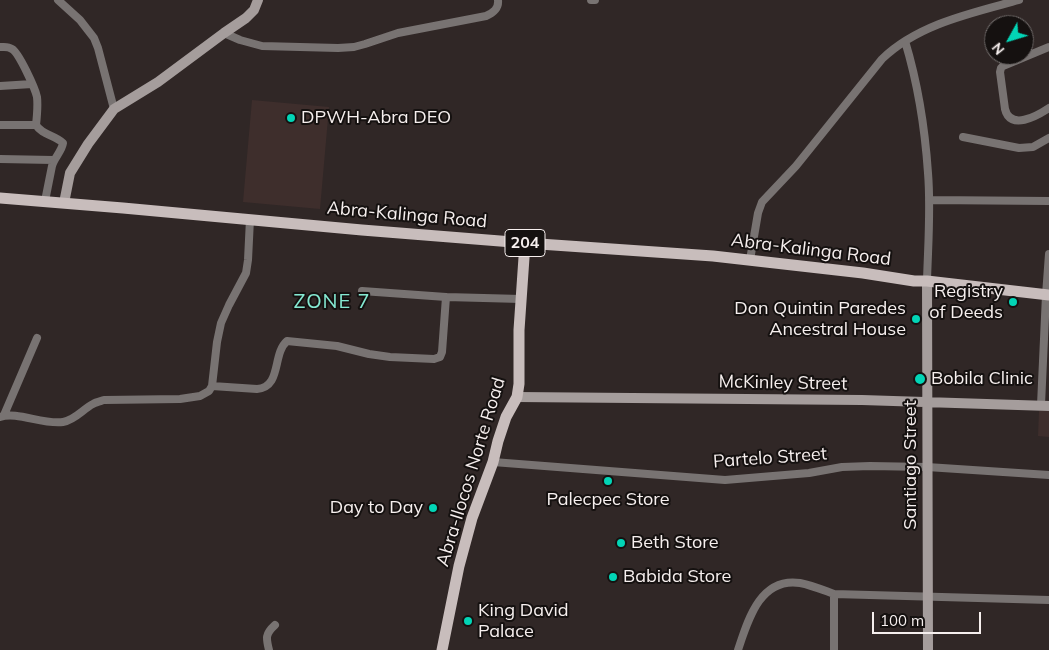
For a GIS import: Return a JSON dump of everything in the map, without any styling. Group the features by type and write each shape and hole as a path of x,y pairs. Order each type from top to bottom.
{"main road":[{"name":"Abra-Kalinga Road","path":"0,198 525,243 714,256 1047,295"},
{"name":"Abra-Ilocos Norte Road","path":"439,650 472,518 493,462 506,416 517,397 520,384 519,330 525,243"}],"street":[{"path":"58,0 80,20 94,38 114,109"},
{"path":"64,203 70,173 88,144 114,109 158,82 251,14 258,0"},
{"path":"224,32 240,40 262,46 354,47 398,33 486,16 496,9 498,0"},
{"path":"750,260 758,213 762,202 796,166 890,51 935,26 1019,0"},
{"path":"906,41 919,97 928,174 927,281"},
{"path":"0,46 8,47 15,51 32,84 37,102 36,125 41,131 59,139 63,143 50,172 45,201"},
{"path":"1049,47 1003,66 1000,72 1006,114 1009,118 1015,121 1021,120 1038,115 1049,108"},
{"path":"0,86 32,84"},
{"path":"0,125 36,125"},
{"path":"963,137 1020,148 1033,147 1049,138"},
{"path":"0,159 54,160"},
{"path":"929,200 1049,202"},
{"path":"37,338 2,416 61,422 74,418 94,403 104,400 180,399 205,394 212,386 221,323 246,273 250,219"},
{"path":"1045,405 1049,254"},
{"name":"Santiago Street","path":"927,281 928,650"},
{"path":"362,291 446,297 521,299"},
{"path":"212,386 257,389 267,386 272,380 283,346 287,341 338,346 390,357 437,358 442,355 446,297"},
{"name":"McKinley Street","path":"517,397 862,400 1045,405"},
{"name":"Partelo Street","path":"493,462 726,480 809,473 842,467 870,466 927,467 1049,475"},
{"path":"738,650 748,619 762,596 778,585 800,583 834,594 1049,600"},
{"path":"834,594 834,650"},
{"path":"269,650 267,635 275,625"}],"shaded area":[{"path":"252,100 329,107 320,209 243,202"},
{"path":"1039,411 1049,411 1049,437 1038,436"}],"place":[{"name":"DPWH-Abra DEO","path":"291,118"},
{"name":"Registry of Deeds","path":"1013,302"},
{"name":"Don Quintin Paredes Ancestral House","path":"916,319"},
{"name":"Bobila Clinic","path":"920,379"},
{"name":"Palecpec Store","path":"608,481"},
{"name":"Day to Day","path":"433,508"},
{"name":"Beth Store","path":"621,543"},
{"name":"Babida Store","path":"613,577"},
{"name":"King David Palace","path":"468,621"}],"district":[{"name":"ZONE 7","path":"332,302"}]}
